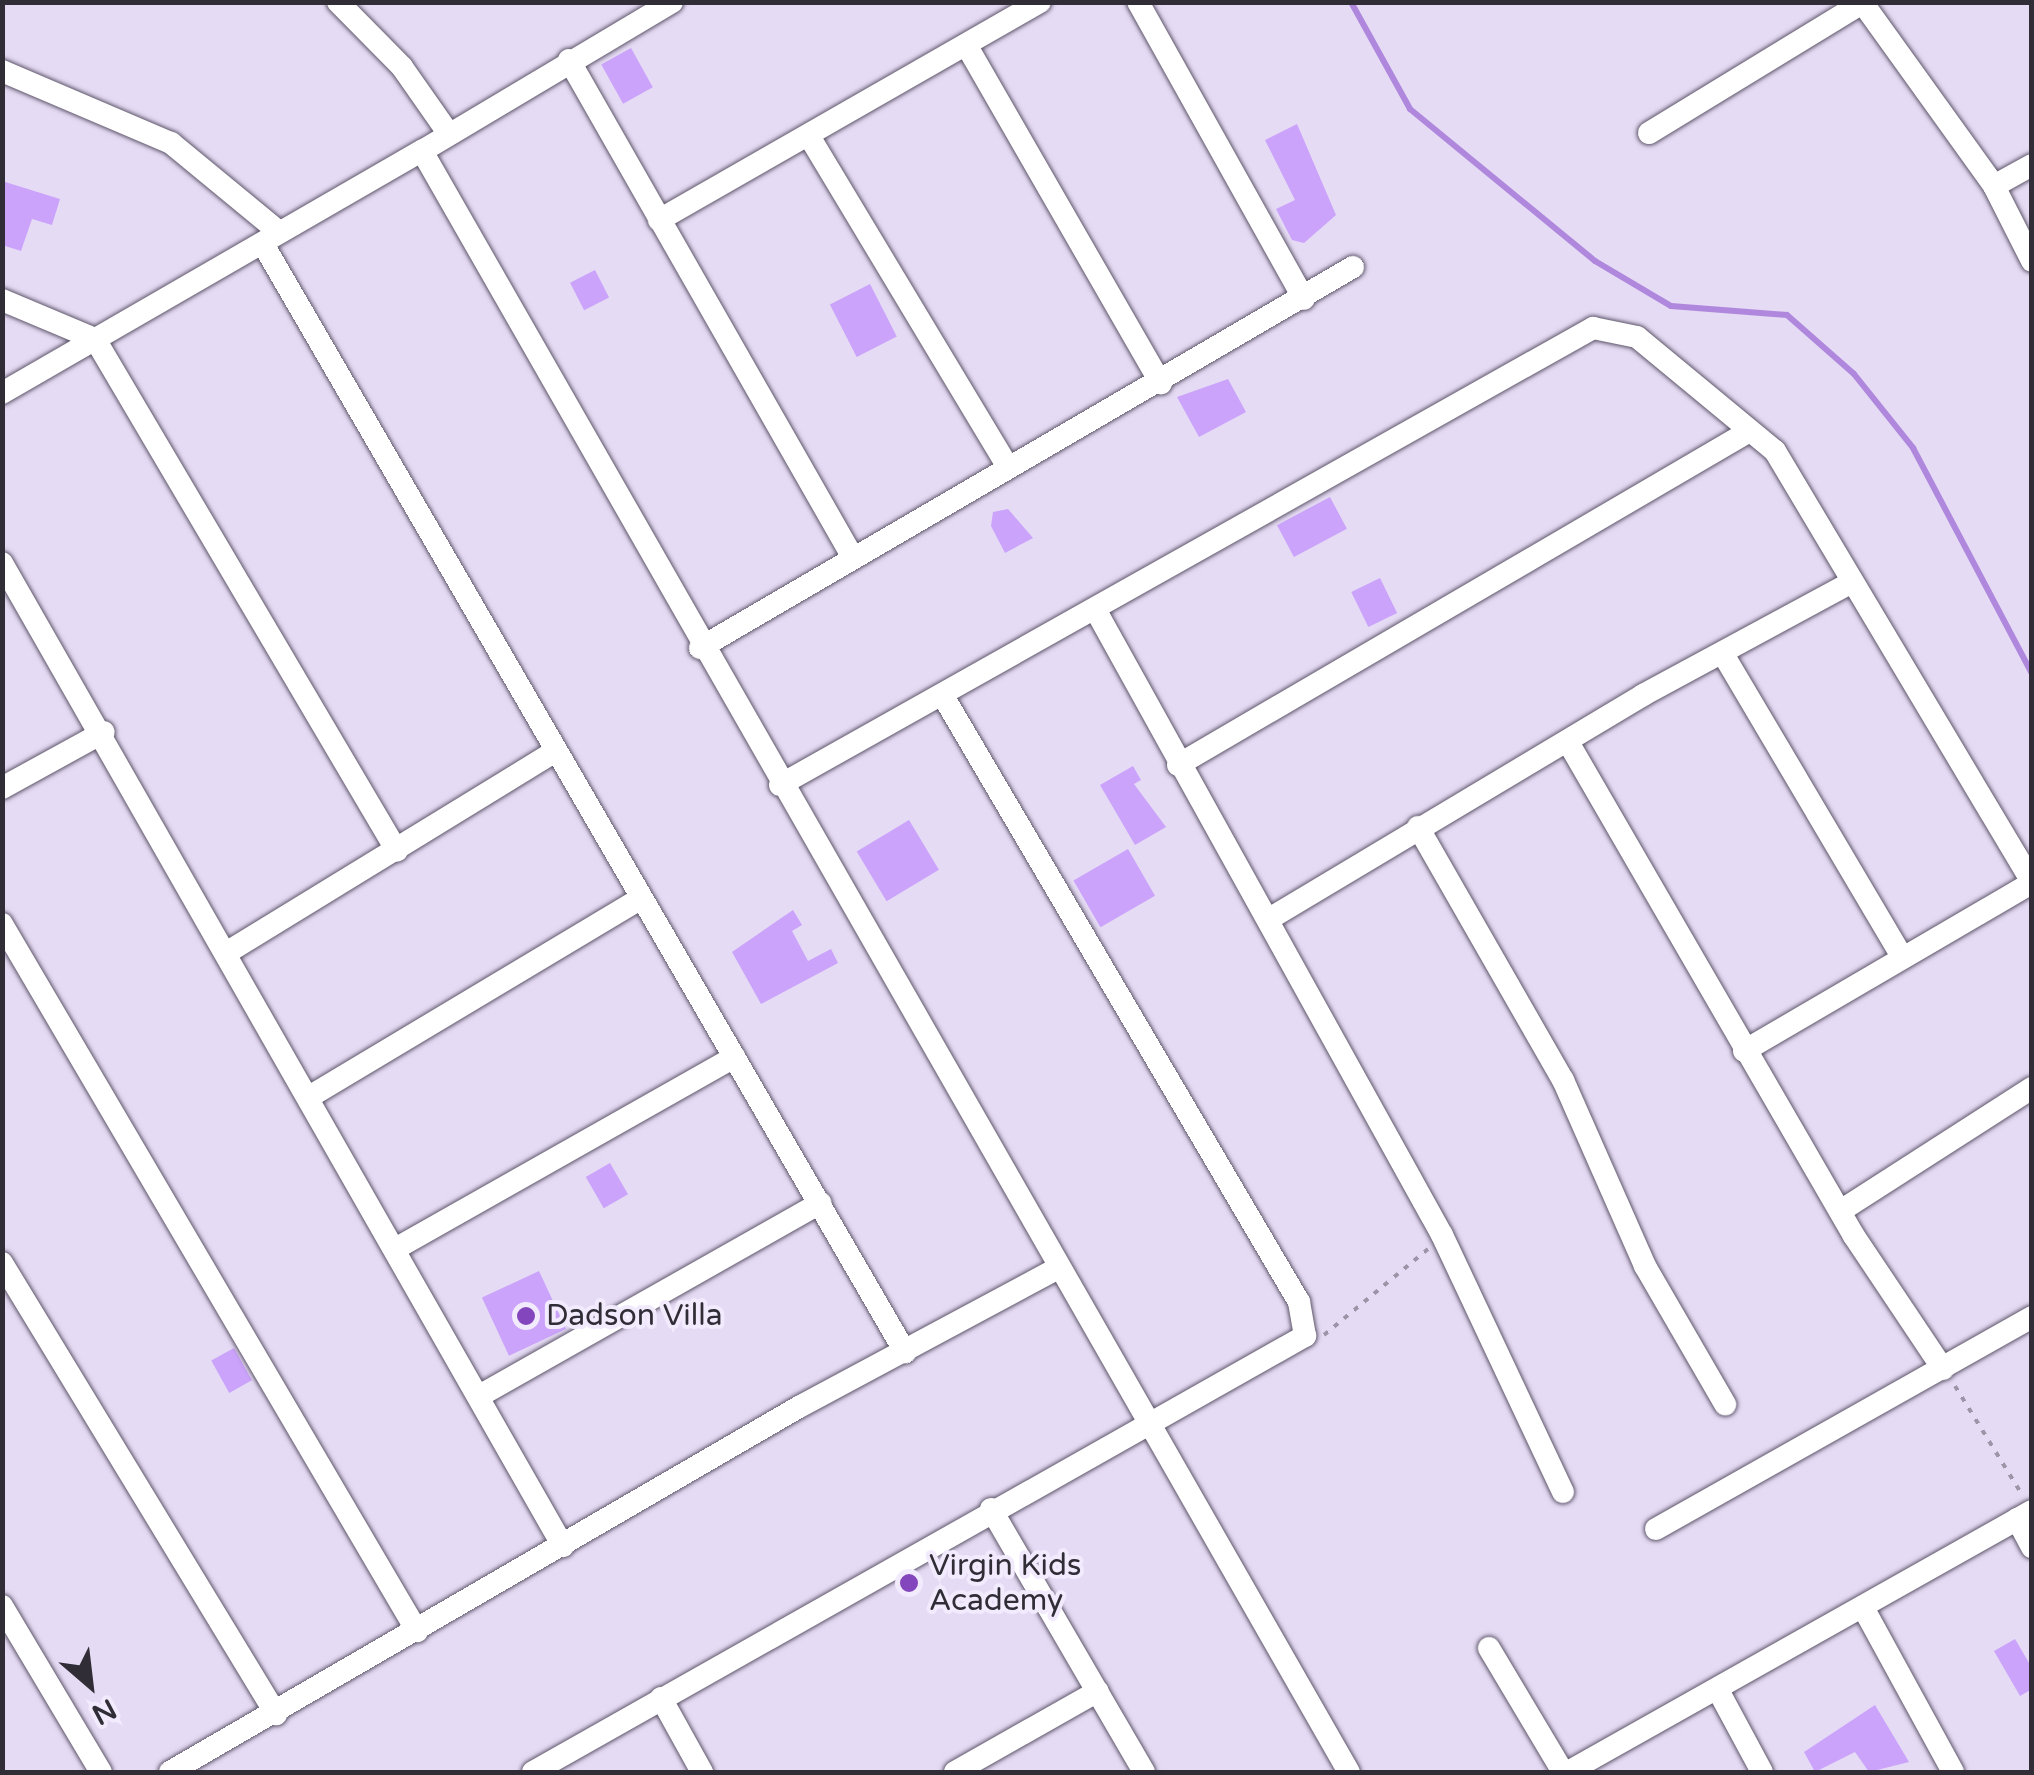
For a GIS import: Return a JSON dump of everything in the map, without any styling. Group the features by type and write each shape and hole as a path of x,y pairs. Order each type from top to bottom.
{"street":[{"path":"338,2 402,68 449,134"},
{"path":"2,393 672,2"},
{"path":"659,220 968,48 1040,2"},
{"path":"1138,2 1304,300"},
{"path":"1648,132 1862,3 1994,186 2032,260"},
{"path":"968,48 1161,382"},
{"path":"568,60 852,556"},
{"path":"2,71 170,143 271,238 554,752 906,1352"},
{"path":"809,136 1007,466"},
{"path":"422,151 1144,1426 1195,1496 1349,1772"},
{"path":"1994,186 2032,165"},
{"path":"700,648 1007,466 1304,300 1353,267"},
{"path":"2,300 95,339 397,850"},
{"path":"780,785 943,696 1572,332 1637,337 1775,451 2032,883 1744,1052"},
{"path":"1178,764 1748,432"},
{"path":"2,563 11,595 104,732 231,950 309,1097 481,1395 562,1546"},
{"path":"1269,919 1418,827 1852,582"},
{"path":"1095,609 1442,1236 1564,1492"},
{"path":"1723,654 1902,958"},
{"path":"533,1772 991,1508 1304,1336 1299,1302 943,696"},
{"path":"2,788 104,732"},
{"path":"1568,742 1744,1052 1943,1369"},
{"path":"231,950 554,752"},
{"path":"1418,827 1563,1080 1646,1266 1725,1404"},
{"path":"309,1097 641,898"},
{"path":"2,924 417,1631"},
{"path":"395,1249 734,1057"},
{"path":"1844,1208 2032,1088"},
{"path":"481,1395 820,1203"},
{"path":"2,1263 276,1714"},
{"path":"170,1772 562,1546 1056,1269"},
{"path":"1656,1529 2032,1317"},
{"path":"991,1508 1144,1772"},
{"path":"1489,1648 1565,1772 1866,1611 2027,1513 2032,1547"},
{"path":"2,1606 100,1772"},
{"path":"1866,1611 1953,1772"},
{"path":"955,1772 1098,1691"},
{"path":"1719,1692 1762,1772"},
{"path":"661,1698 702,1772"}],"path":[{"path":"1304,1336 1348,1322 1442,1236"},
{"path":"1943,1369 2027,1513"}],"building":[{"path":"631,48 653,87 623,104 601,64"},
{"path":"1297,124 1336,215 1304,243 1292,240 1276,209 1295,200 1265,140"},
{"path":"2,181 60,199 52,225 32,219 21,251 2,245"},
{"path":"595,270 609,298 584,310 570,283"},
{"path":"870,284 897,337 857,357 830,304"},
{"path":"1228,379 1246,412 1199,437 1177,397"},
{"path":"1330,497 1347,529 1294,557 1277,525"},
{"path":"1008,509 1033,538 1005,553 991,526 993,512"},
{"path":"1380,578 1397,613 1368,627 1351,592"},
{"path":"1133,766 1141,780 1134,784 1166,827 1135,845 1100,785"},
{"path":"909,820 939,870 887,901 857,851"},
{"path":"1128,849 1155,896 1100,927 1073,880"},
{"path":"793,910 802,925 792,931 808,961 831,949 838,963 761,1004 732,952"},
{"path":"610,1163 628,1194 604,1208 586,1177"},
{"name":"Dadson Villa","path":"539,1271 566,1329 509,1356 482,1298"},
{"path":"234,1348 252,1380 229,1393 211,1361"},
{"path":"2015,1639 2032,1668 2032,1689 2020,1696 1994,1651"},
{"path":"1875,1705 1909,1762 1869,1772 1855,1752 1815,1772 1804,1752"}],"waterway":[{"path":"1351,2 1410,109 1595,261 1671,306 1787,315 1854,374 1913,448 2032,674"}],"place":[{"name":"Dadson Villa","path":"526,1316"},
{"name":"Virgin Kids Academy","path":"909,1583"}]}
